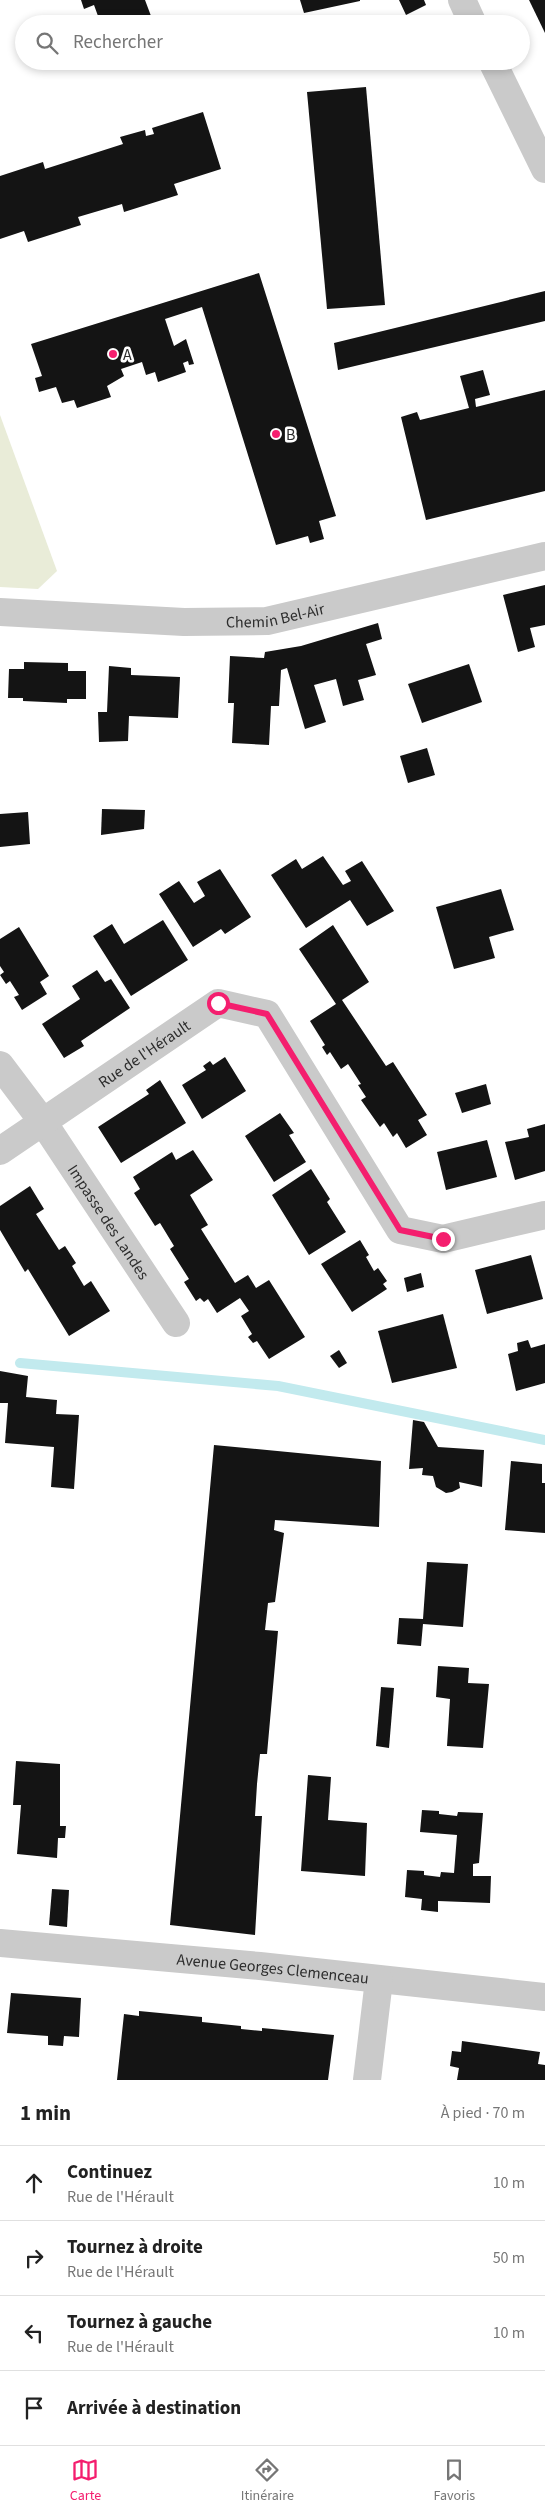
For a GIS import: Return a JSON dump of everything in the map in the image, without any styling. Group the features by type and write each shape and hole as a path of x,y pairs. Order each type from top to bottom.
{"street":[{"path":"462,0 469,15"},
{"path":"496,70 545,169"},
{"name":"Chemin Bel-Air","path":"0,612 184,622 267,621 545,556"},
{"name":"Rue de l'Hérault","path":"0,1151 218,1003 267,1014 400,1230 443,1239 545,1215"},
{"name":"Impasse des Landes","path":"0,1065 43,1122 176,1323"},
{"name":"Avenue Georges Clemenceau","path":"0,1943 260,1966 545,1997"},
{"path":"367,2080 379,1980"}],"green space":[{"path":"0,415 57,571 38,589 0,587"}],"building":[{"path":"81,0 145,0 151,15 98,15 94,5 84,9"},
{"path":"300,0 360,0 360,1 304,13"},
{"path":"399,0 424,0 426,5 406,15"},
{"path":"529,0 545,0 545,33"},
{"path":"366,87 385,305 327,309 307,92"},
{"path":"203,112 221,169 174,184 178,195 124,212 122,204 78,217 81,225 28,242 24,231 0,239 0,176 43,162 45,169 123,144 120,137 145,130 146,136 154,134 152,128"},
{"path":"259,273 336,516 319,521 324,539 310,543 308,536 276,545 202,307 165,319 174,346 186,339 194,364 189,365 188,361 183,363 186,372 158,382 155,372 146,375 142,362 121,369 124,376 107,386 111,397 77,408 74,400 62,403 56,387 39,392 35,378 42,376 31,344"},
{"path":"545,291 545,321 338,370 334,343"},
{"path":"483,370 490,395 475,399 476,407 545,390 545,491 426,520 401,417 417,412 420,420 469,408 460,376"},
{"path":"545,585 545,625 530,628 535,647 518,652 503,595"},
{"path":"378,623 382,639 366,644 376,675 358,680 364,700 343,706 336,679 314,685 326,722 305,729 287,668 281,670 279,706 271,706 269,745 232,743 234,703 228,703 230,656 264,658 265,652 301,646"},
{"path":"24,662 68,663 68,671 86,671 86,699 67,699 67,703 23,701 23,698 8,698 9,669 24,669"},
{"path":"469,664 482,702 422,723 408,684"},
{"path":"109,666 131,668 131,675 180,677 178,718 129,716 128,741 99,742 98,712 107,712"},
{"path":"427,748 435,775 408,783 400,756"},
{"path":"102,809 145,810 144,829 101,835"},
{"path":"28,812 30,844 0,847 0,814"},
{"path":"323,856 343,885 351,881 345,871 362,861 394,911 367,926 350,900 306,928 271,875 296,859 302,869"},
{"path":"220,869 251,917 225,934 221,929 193,947 159,894 179,881 194,903 205,896 197,882"},
{"path":"501,889 514,930 489,937 495,958 454,969 436,907"},
{"path":"163,920 188,960 131,996 93,936 112,924 124,944"},
{"path":"333,925 369,982 342,1000 386,1066 393,1062 427,1115 418,1120 427,1135 406,1148 397,1133 393,1137 384,1123 380,1127 361,1100 366,1097 358,1085 361,1084 348,1064 341,1069 330,1052 327,1055 322,1047 325,1045 310,1021 336,1004 299,949"},
{"path":"19,927 49,976 40,982 47,994 22,1010 14,997 19,995 10,981 6,984 0,975 4,972 0,966 0,939"},
{"path":"97,970 105,982 111,979 130,1008 81,1041 84,1046 64,1058 42,1024 80,999 72,986"},
{"path":"225,1057 246,1091 202,1119 182,1085 206,1070 203,1066 210,1061 213,1065"},
{"path":"160,1080 186,1123 121,1163 98,1127 149,1094 146,1090"},
{"path":"486,1084 491,1104 462,1113 455,1093"},
{"path":"280,1113 294,1133 289,1135 306,1162 274,1182 245,1136"},
{"path":"545,1124 545,1171 515,1180 505,1142 529,1137 527,1129"},
{"path":"487,1140 497,1177 446,1190 437,1152"},
{"path":"193,1150 213,1180 190,1195 208,1225 201,1229 235,1283 248,1275 256,1288 269,1280 305,1337 269,1359 257,1341 253,1343 248,1337 252,1334 241,1316 249,1311 240,1298 217,1313 208,1299 204,1302 200,1298 196,1301 184,1282 189,1279 170,1249 174,1246 160,1223 155,1226 134,1193 140,1189 133,1177 172,1152 176,1160"},
{"path":"311,1169 330,1199 327,1202 346,1232 309,1255 272,1195"},
{"path":"30,1186 44,1209 36,1214 59,1250 65,1246 76,1263 72,1266 84,1286 91,1281 110,1311 69,1336 28,1269 25,1272 0,1230 0,1206"},
{"path":"360,1240 369,1255 366,1257 374,1271 378,1268 387,1281 383,1284 387,1289 352,1312 321,1264"},
{"path":"531,1255 543,1299 487,1314 475,1270"},
{"path":"421,1273 424,1287 407,1292 404,1278"},
{"path":"443,1314 457,1368 392,1383 378,1331"},
{"path":"528,1340 531,1348 545,1344 545,1383 516,1391 508,1354 518,1351 517,1343"},
{"path":"339,1350 347,1363 339,1368 330,1356"},
{"path":"0,1371 28,1376 26,1397 57,1400 56,1414 79,1415 74,1489 51,1487 54,1447 5,1443 8,1403 0,1403"},
{"path":"413,1420 424,1422 438,1447 484,1450 482,1487 459,1482 460,1488 446,1493 436,1487 433,1476 422,1475 423,1468 409,1469"},
{"path":"214,1445 381,1461 379,1527 275,1520 274,1530 284,1533 275,1602 268,1603 265,1630 278,1631 267,1754 260,1754 257,1784 255,1816 262,1816 255,1935 170,1925"},
{"path":"511,1461 542,1464 542,1483 545,1483 545,1533 505,1530"},
{"path":"427,1562 468,1564 463,1627 423,1624 421,1646 397,1644 399,1618 423,1619"},
{"path":"438,1666 469,1668 468,1683 489,1684 483,1748 447,1746 450,1699 436,1697"},
{"path":"381,1687 394,1688 389,1748 376,1746"},
{"path":"16,1761 60,1764 60,1826 66,1826 65,1838 58,1838 57,1858 17,1854 21,1805 13,1805"},
{"path":"308,1775 331,1777 328,1820 367,1823 365,1876 301,1871"},
{"path":"422,1810 439,1811 439,1814 457,1816 458,1812 483,1813 479,1863 473,1864 473,1876 491,1876 490,1903 438,1901 438,1912 421,1910 422,1899 405,1897 407,1870 424,1871 424,1875 440,1877 441,1872 454,1873 457,1835 420,1832"},
{"path":"52,1889 69,1890 67,1927 49,1925"},
{"path":"11,1993 81,1998 79,2037 64,2036 63,2046 48,2045 48,2036 7,2033"},
{"path":"139,2011 202,2017 202,2022 241,2026 241,2029 262,2031 262,2028 334,2035 328,2080 117,2080 124,2014 139,2016"},
{"path":"462,2041 540,2052 538,2064 545,2065 545,2080 457,2080 459,2068 450,2066 452,2051 461,2052"}],"waterway":[{"path":"20,1363 278,1386 545,1440"}],"place":[{"name":"A","path":"113,354"},
{"name":"B","path":"276,434"}],"route":[{"path":"218,1003 267,1014 400,1230 443,1239"}]}
